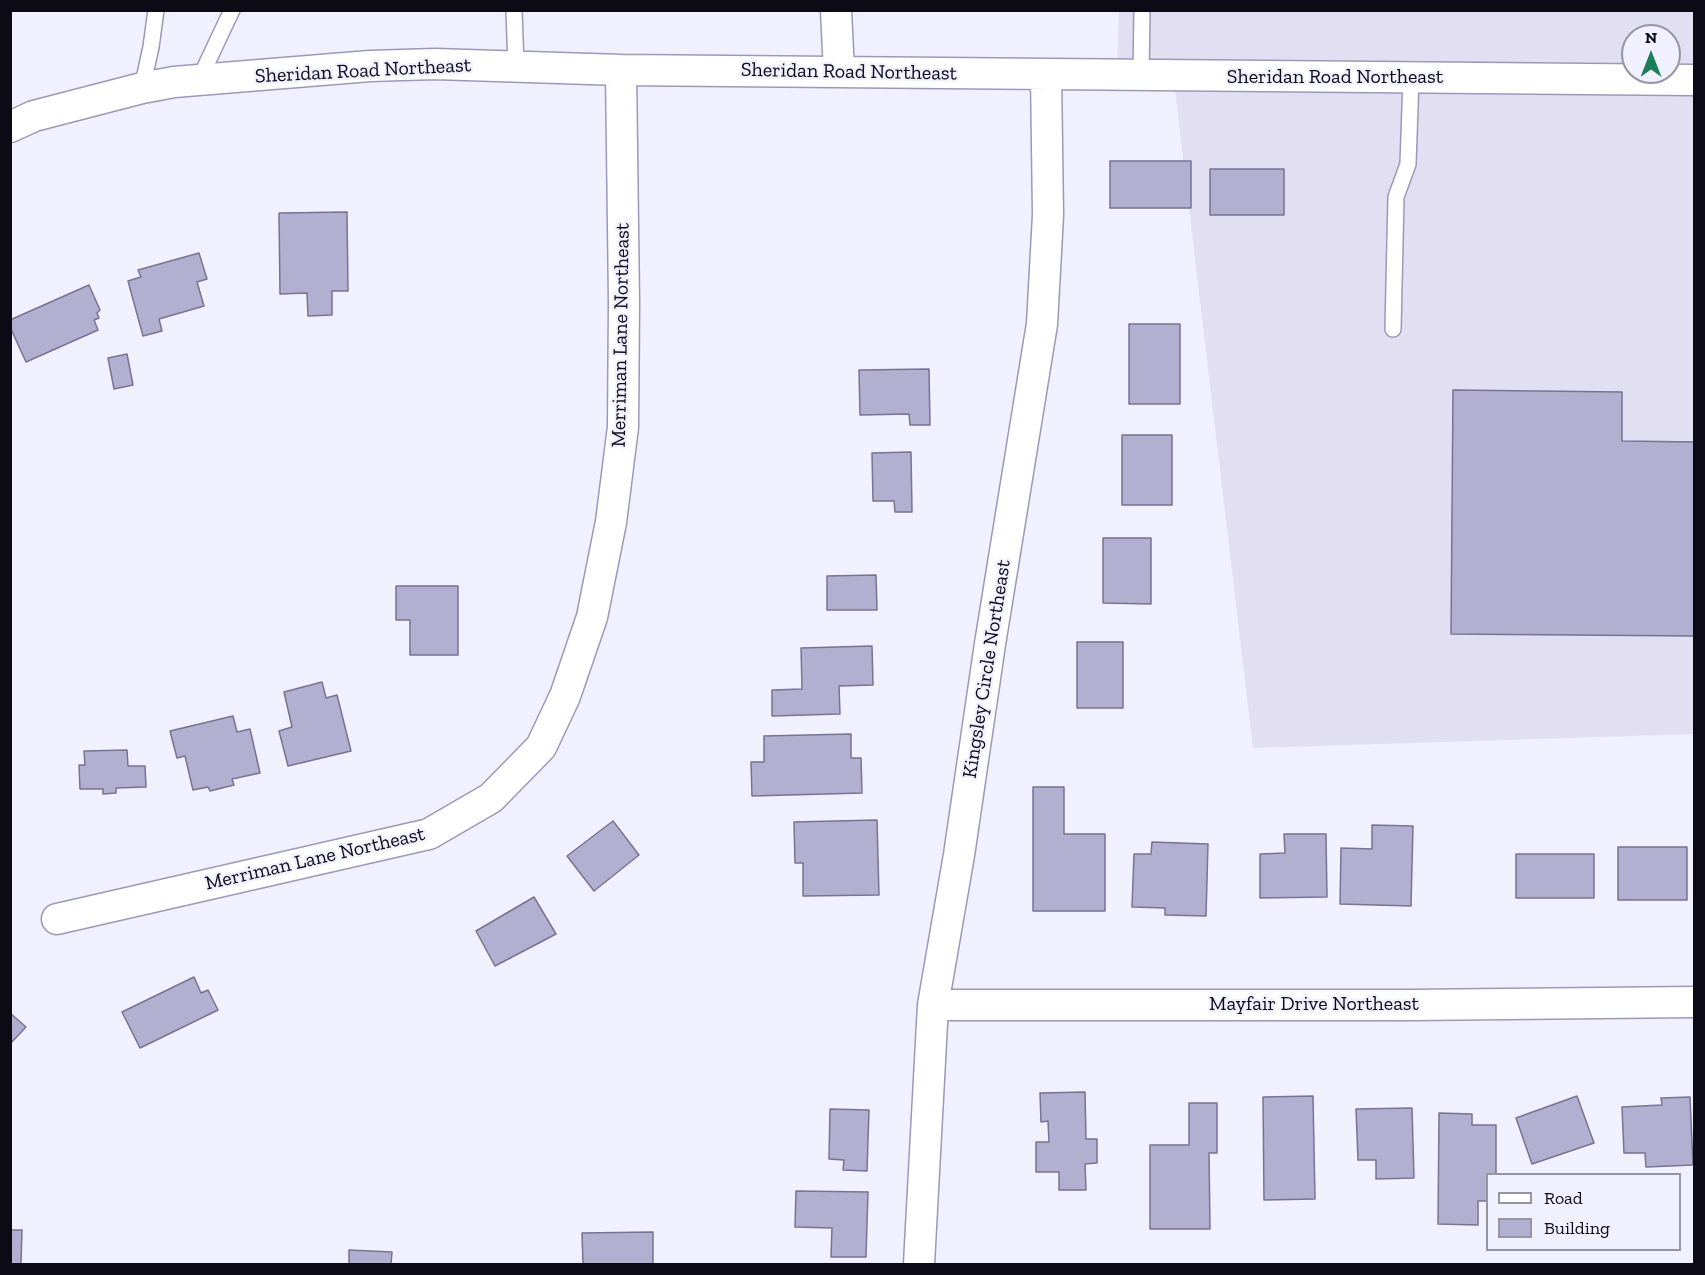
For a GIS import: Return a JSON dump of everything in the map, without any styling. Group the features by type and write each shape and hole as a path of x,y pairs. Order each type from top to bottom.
{"street":[{"path":"836,10 839,72"},
{"name":"Sheridan Road Northeast","path":"10,127 34,116 174,82 435,64 621,70 1695,80"},
{"name":"Merriman Lane Northeast","path":"57,919 429,834 490,798 541,747 565,696 592,617 610,522 623,427 621,70"},
{"name":"Kingsley Circle Northeast","path":"919,1264 933,1005 959,855 990,644 1042,324 1048,215 1046,74"},
{"name":"Mayfair Drive Northeast","path":"933,1005 1411,1005 1695,1002"}],"lane":[{"path":"142,88 156,10"},
{"path":"199,80 232,10"},
{"path":"514,10 516,66"},
{"path":"1141,76 1142,10"},
{"path":"1393,329 1396,197 1408,164 1411,78"}],"shaded area":[{"path":"1119,11 1694,11 1694,734 1253,748 1173,73 1117,71"}],"building":[{"path":"1110,161 1191,161 1191,208 1110,208"},
{"path":"1210,169 1284,169 1284,215 1210,215"},
{"path":"347,212 348,291 332,291 332,315 308,316 307,293 280,294 279,213"},
{"path":"199,253 207,279 197,282 204,306 159,319 162,331 143,336 128,281 141,277 138,270"},
{"path":"89,285 100,310 97,313 99,318 94,320 98,330 26,362 10,327 10,320"},
{"path":"1129,324 1180,324 1180,404 1129,404"},
{"path":"127,354 133,385 114,389 108,358"},
{"path":"929,369 930,425 910,425 909,414 860,415 859,370"},
{"path":"1453,390 1622,392 1622,441 1694,442 1694,636 1451,634"},
{"path":"1122,435 1172,435 1172,505 1122,505"},
{"path":"911,452 912,512 895,512 894,501 873,501 872,453"},
{"path":"1103,538 1151,538 1151,604 1103,603"},
{"path":"876,575 877,610 827,610 827,576"},
{"path":"396,586 458,586 458,655 410,655 410,620 396,620"},
{"path":"1077,642 1123,642 1123,708 1077,708"},
{"path":"872,646 873,685 839,686 840,714 772,716 772,690 802,689 801,648"},
{"path":"322,682 326,698 337,695 351,751 288,766 279,731 292,727 284,692"},
{"path":"233,716 237,732 250,729 260,773 232,779 234,785 210,791 208,787 193,790 185,756 177,758 170,731"},
{"path":"851,734 851,758 861,758 862,793 752,796 751,762 764,762 764,736"},
{"path":"127,750 128,766 145,766 146,787 116,788 116,793 103,794 103,789 80,789 79,765 85,765 84,751"},
{"path":"1033,787 1064,787 1064,834 1105,834 1105,911 1033,911"},
{"path":"877,820 879,895 803,896 803,863 795,863 794,822"},
{"path":"613,821 639,855 594,891 567,856"},
{"path":"1372,825 1413,826 1411,906 1340,904 1341,848 1372,849"},
{"path":"1284,834 1326,834 1327,897 1260,898 1260,854 1285,853"},
{"path":"1152,842 1208,844 1206,916 1165,915 1165,908 1132,907 1134,854 1151,854"},
{"path":"1618,847 1687,847 1687,900 1618,900"},
{"path":"1516,854 1594,854 1594,898 1516,898"},
{"path":"534,897 556,934 495,966 476,931"},
{"path":"194,977 201,993 208,990 218,1010 140,1048 122,1012"},
{"path":"10,1013 26,1027 10,1044"},
{"path":"1085,1092 1086,1139 1097,1139 1097,1163 1085,1164 1086,1190 1059,1190 1059,1172 1036,1172 1036,1142 1049,1142 1048,1121 1041,1122 1040,1093"},
{"path":"1313,1096 1315,1199 1264,1200 1263,1097"},
{"path":"1577,1096 1594,1143 1532,1164 1516,1118"},
{"path":"1690,1097 1693,1165 1646,1167 1645,1153 1624,1153 1622,1107 1662,1105 1661,1098"},
{"path":"1189,1103 1217,1103 1217,1153 1209,1153 1210,1229 1150,1229 1150,1145 1189,1145"},
{"path":"1412,1108 1414,1178 1376,1179 1376,1160 1358,1160 1356,1109"},
{"path":"830,1109 869,1110 867,1171 843,1170 844,1160 829,1159"},
{"path":"1439,1113 1472,1114 1472,1125 1496,1125 1496,1173 1486,1173 1486,1201 1478,1201 1478,1225 1438,1224"},
{"path":"796,1191 868,1192 866,1257 831,1257 832,1228 795,1227"},
{"path":"10,1230 22,1230 21,1264 10,1264"},
{"path":"653,1232 653,1264 583,1264 582,1233"},
{"path":"349,1250 392,1252 391,1264 349,1264"}]}
